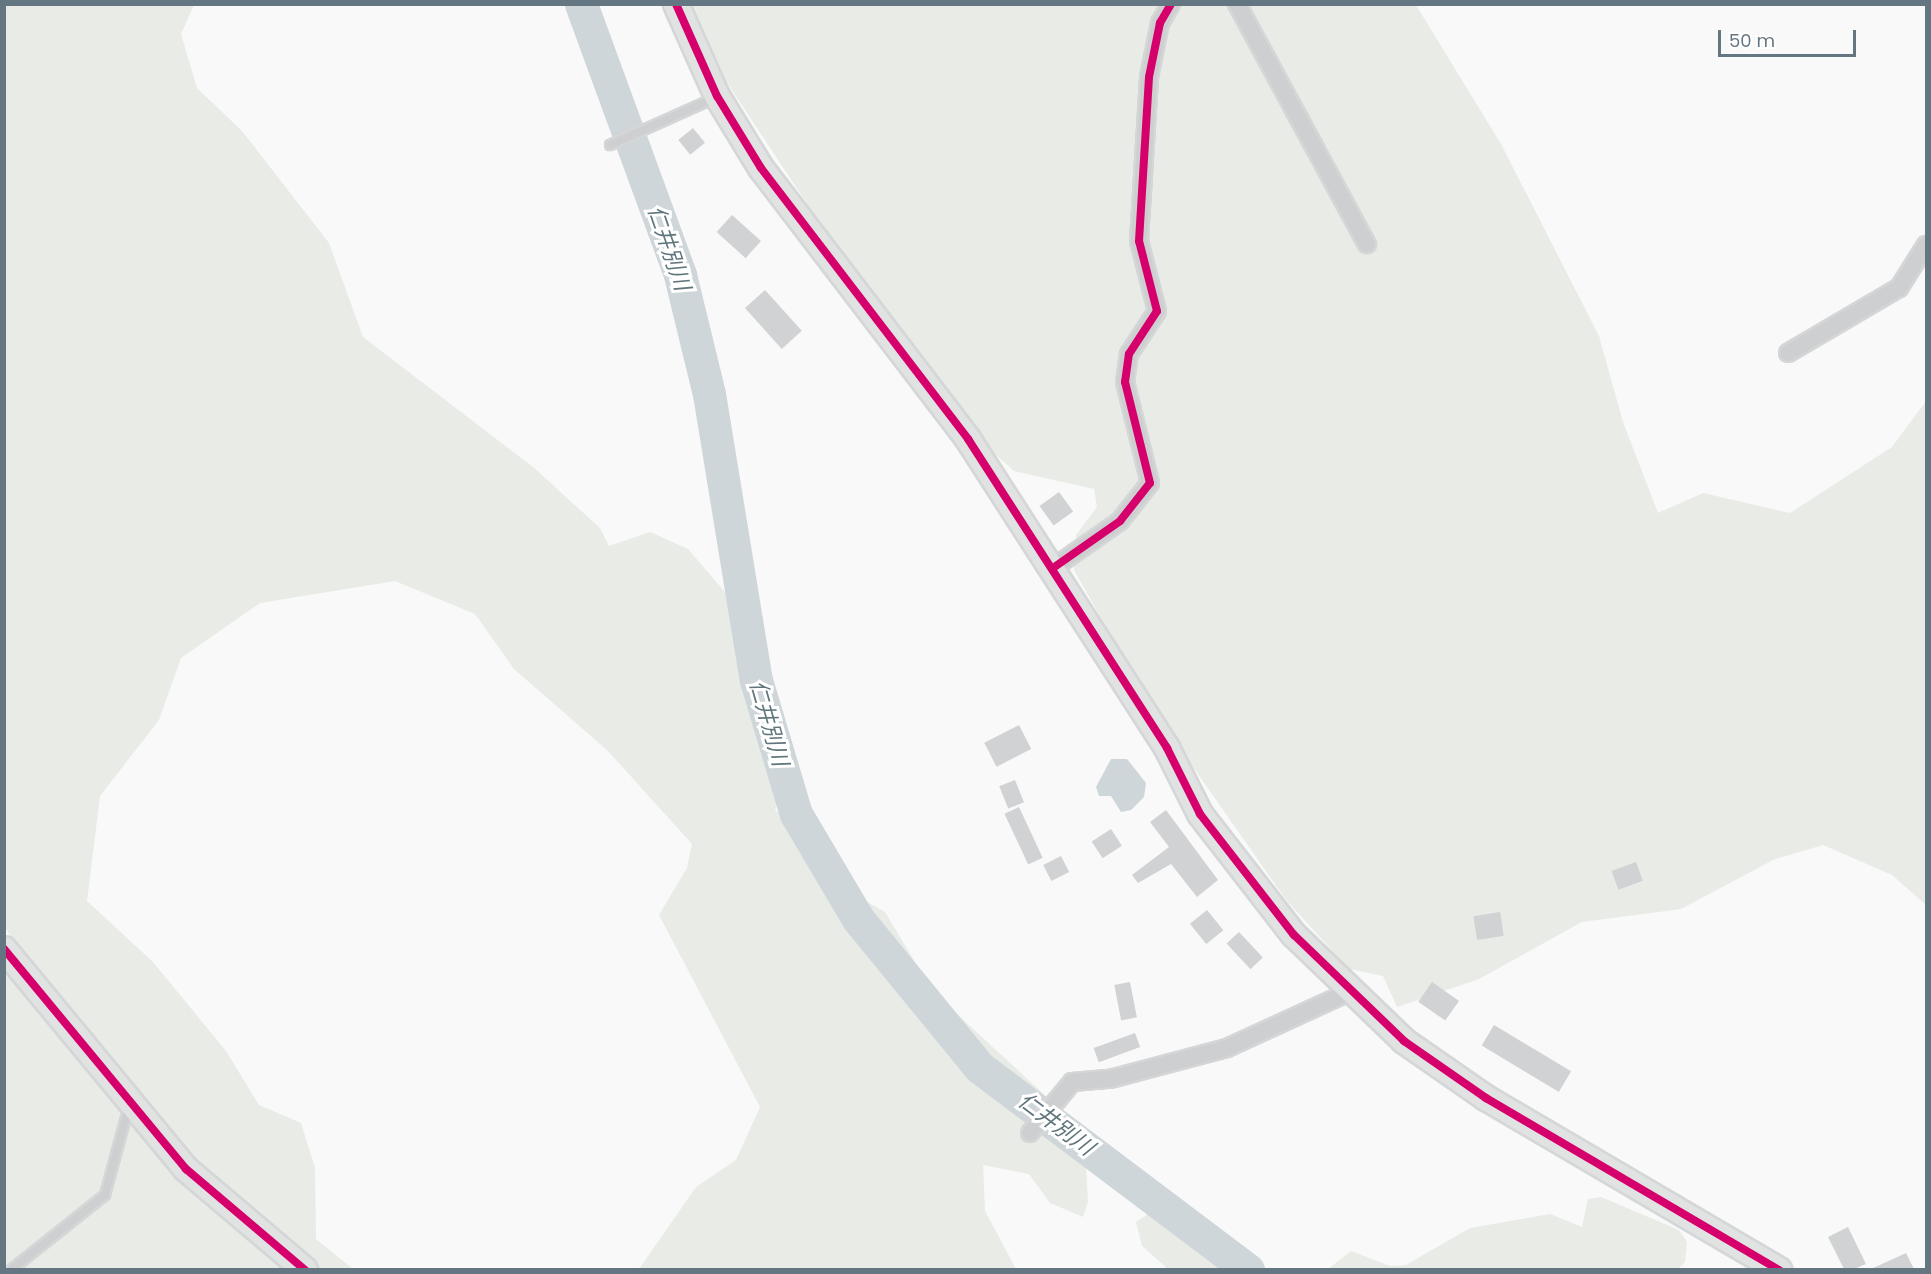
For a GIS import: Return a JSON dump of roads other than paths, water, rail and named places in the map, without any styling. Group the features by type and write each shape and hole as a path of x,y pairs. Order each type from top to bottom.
{"street":[{"path":"675,4 717,96 761,168 968,439 1167,748 1200,814 1254,889 1348,992 1404,1041 1486,1098 1779,1269"},
{"path":"1053,568 1120,521 1150,483 1125,382 1129,354 1157,311 1139,240 1149,77 1160,23 1171,4"},
{"path":"1237,4 1367,244"},
{"path":"1788,353 1899,288 1926,245"},
{"path":"4,950 186,1169 305,1269"},
{"path":"1030,1133 1072,1082 1110,1079 1227,1048 1348,992"}],"lane":[{"path":"610,145 717,96"},
{"path":"11,1269 105,1195 119,1157 129,1101"}],"waterway":[{"name":"仁井別川","path":"581,4 680,275 709,394 756,680 796,814 858,919 979,1067 1248,1270"}]}
